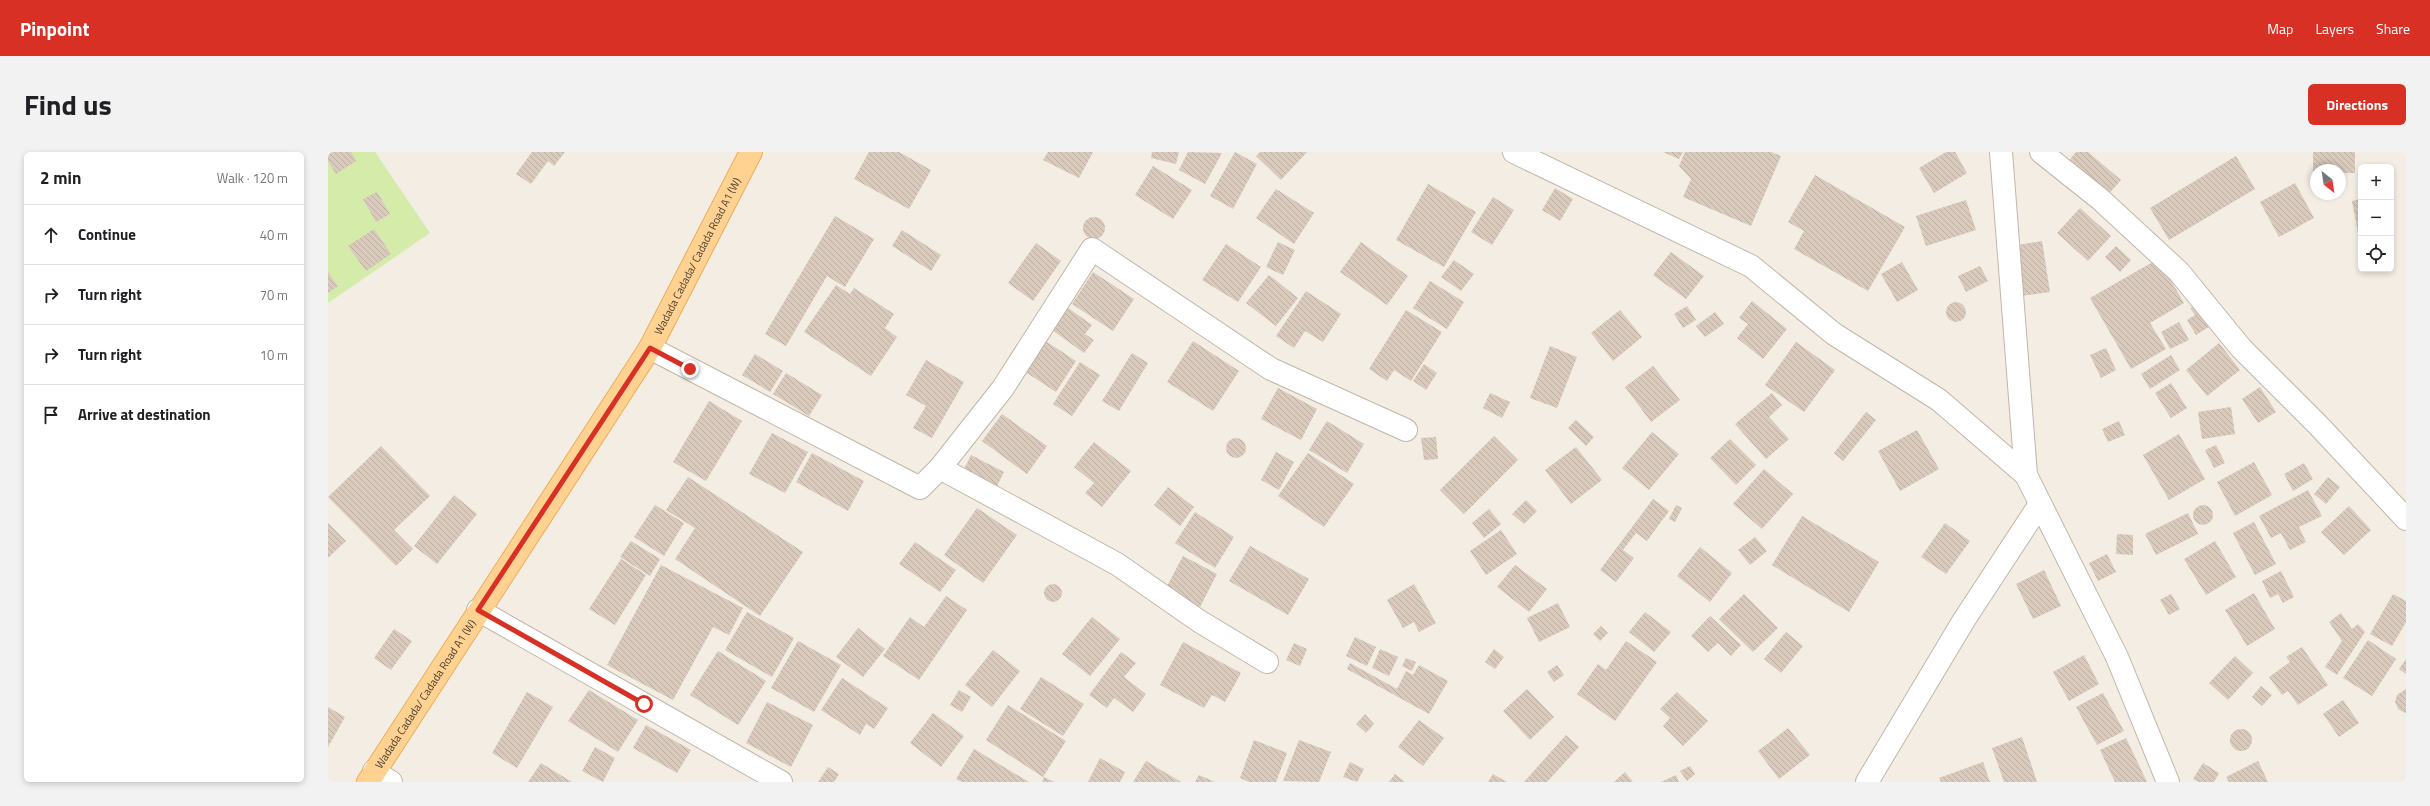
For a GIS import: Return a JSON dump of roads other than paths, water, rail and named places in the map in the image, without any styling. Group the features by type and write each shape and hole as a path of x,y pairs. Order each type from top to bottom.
{"main road":[{"name":"Wadada Cadada/ Cadada Road A1 (W)","path":"378,778 478,610 650,348 751,152"}],"street":[{"path":"1514,152 1751,266 1834,334 1939,400 2026,475"},
{"path":"2001,152 2026,475 2117,657 2168,782"},
{"path":"2041,152 2100,199 2179,272 2241,348 2319,426 2406,519"},
{"path":"650,348 920,488 940,468 1003,388 1092,249 1271,369 1406,430"},
{"path":"940,468 1117,564 1199,621 1267,662"},
{"path":"1867,782 1964,620 2040,504"},
{"path":"478,610 782,782"}]}
